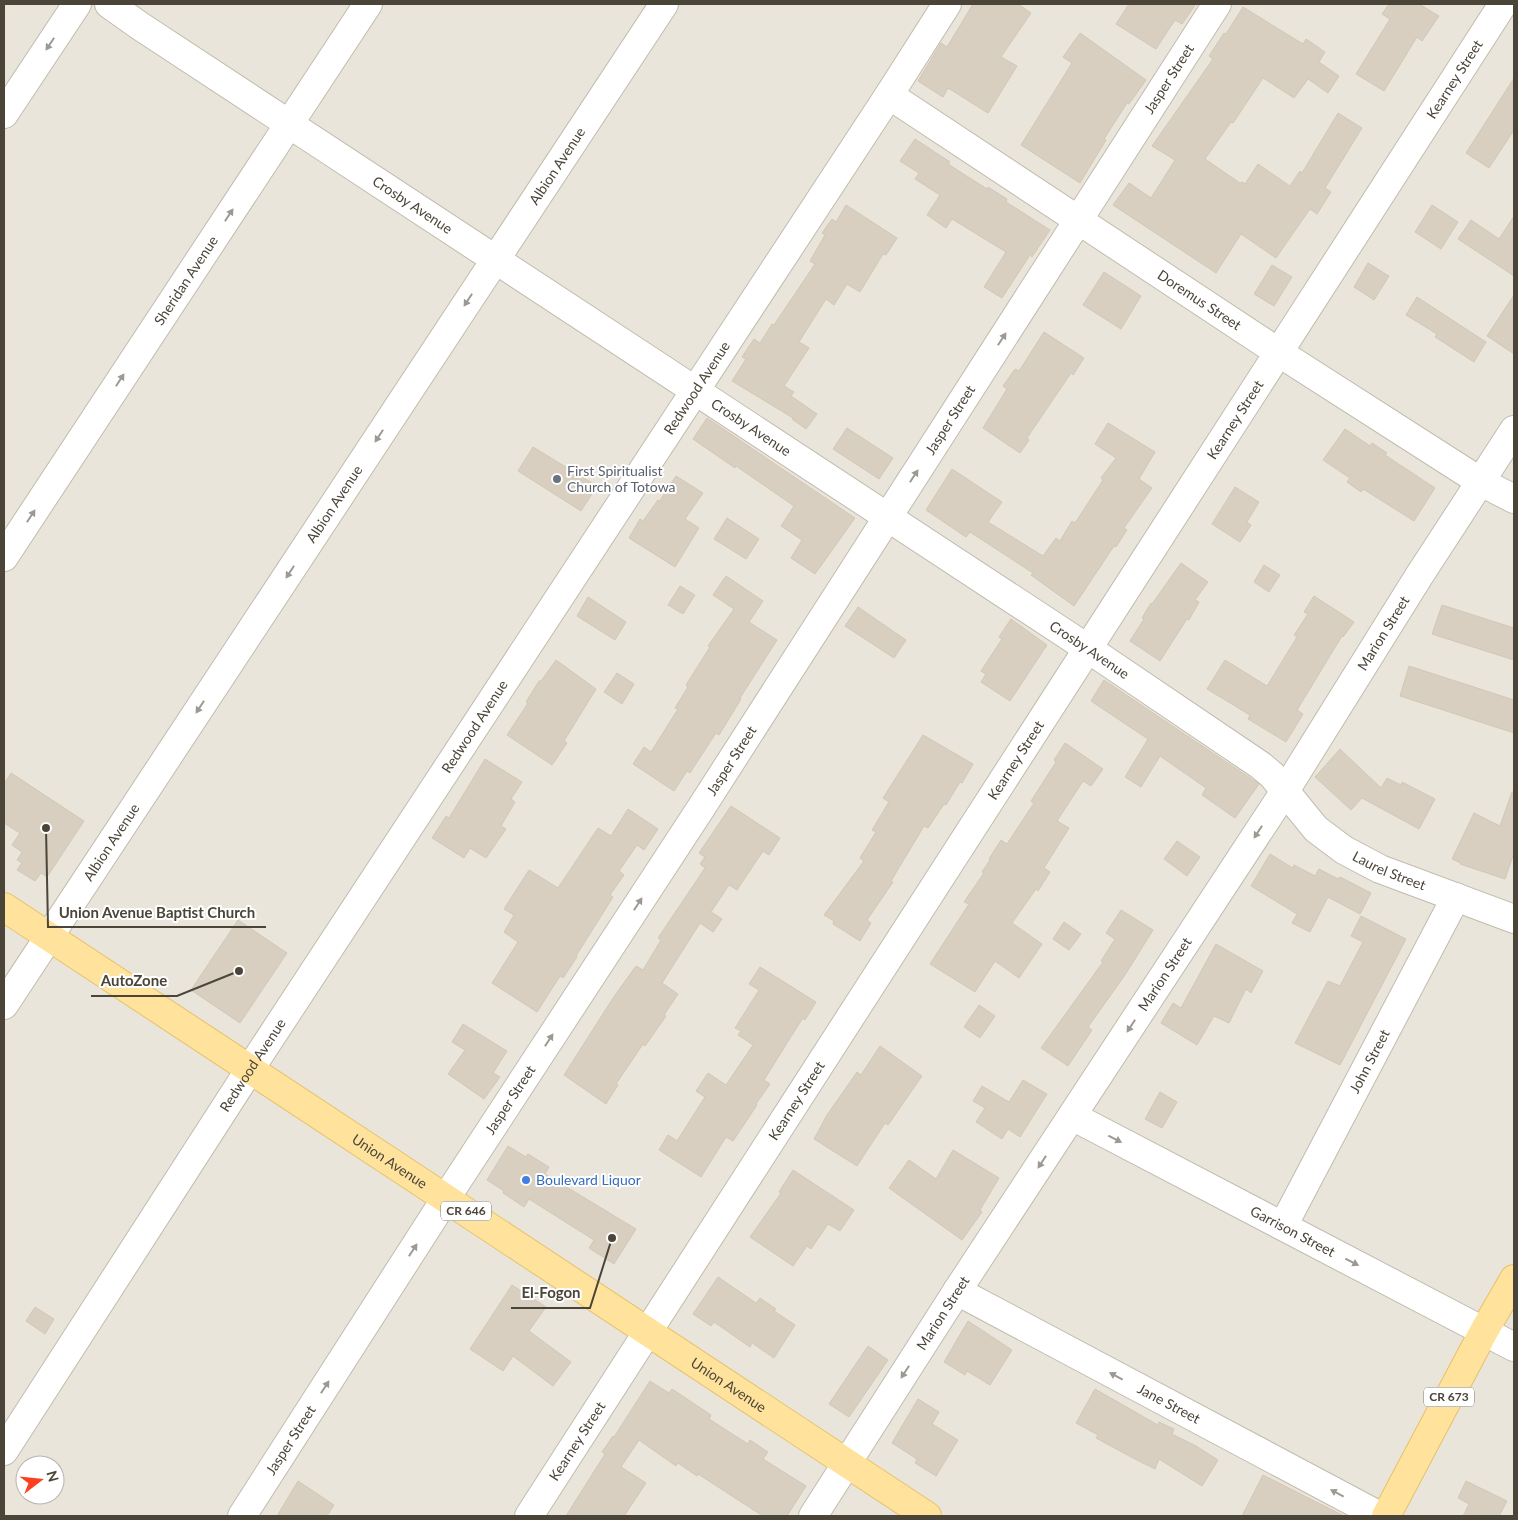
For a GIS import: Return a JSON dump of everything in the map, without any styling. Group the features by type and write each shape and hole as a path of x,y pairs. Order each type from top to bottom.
{"main road":[{"name":"Union Avenue","path":"4,907 927,1516"},
{"name":"CR 673","path":"1386,1516 1484,1331 1514,1279"}],"street":[{"path":"4,114 77,4"},
{"name":"Crosby Avenue","path":"109,4 495,260 1087,648 1260,765 1272,775 1285,791"},
{"name":"Sheridan Avenue","path":"4,557 368,4"},
{"name":"Albion Avenue","path":"4,1004 664,4"},
{"name":"Redwood Avenue","path":"7,1439 947,4"},
{"name":"Jasper Street","path":"242,1516 446,1198 701,808 1217,4"},
{"name":"Kearney Street","path":"529,1516 1503,4"},
{"name":"Doremus Street","path":"889,95 1278,352 1481,482 1514,500"},
{"name":"Marion Street","path":"813,1516 957,1291 1285,791 1419,576 1514,430"},
{"name":"Laurel Street","path":"1285,791 1316,830 1344,850 1380,869 1514,919"},
{"name":"John Street","path":"1283,1226 1456,897"},
{"name":"Garrison Street","path":"1072,1116 1514,1347"},
{"name":"Jane Street","path":"957,1291 1380,1516"}],"shaded area":[{"path":"4,4 1514,4 1514,1516 4,1516"}],"building":[{"path":"973,4 1018,4 1031,13 1001,57 1017,66 988,113 948,88 943,97 918,81 941,43 947,47"},
{"path":"1129,4 1196,4 1182,24 1175,20 1156,49 1116,24"},
{"path":"1389,4 1419,4 1439,16 1422,41 1417,37 1384,91 1356,74 1390,19 1382,14"},
{"path":"1243,7 1303,44 1306,39 1325,52 1319,62 1339,76 1328,93 1308,79 1294,98 1263,78 1233,123 1231,122 1205,159 1240,183 1245,184 1258,164 1290,186 1300,171 1302,173 1338,113 1362,128 1325,188 1331,192 1317,214 1310,209 1276,258 1241,234 1216,273 1113,205 1129,183 1151,198 1175,160 1152,146 1213,59 1209,56"},
{"path":"1080,33 1146,80 1129,104 1127,103 1104,139 1106,140 1080,183 1021,145 1072,63 1063,57"},
{"path":"1514,78 1514,130 1489,168 1466,153"},
{"path":"915,139 950,162 948,164 987,189 988,187 1007,199 1006,202 1050,230 1032,257 1030,255 1002,298 984,287 1006,252 952,219 946,228 927,215 940,195 915,179 919,173 900,161"},
{"path":"846,205 897,238 886,255 883,254 860,292 847,284 834,305 826,299 799,342 809,348 784,386 794,392 791,396 817,414 806,429 793,418 732,381 746,359 742,357 754,339 760,343 815,264 810,261 825,235 822,233 832,219 836,222"},
{"path":"1432,205 1458,222 1441,249 1415,232"},
{"path":"1514,216 1514,276 1458,239 1471,220 1499,239"},
{"path":"1368,263 1389,276 1374,300 1354,287"},
{"path":"1272,265 1292,277 1274,306 1254,294"},
{"path":"1104,272 1141,296 1121,329 1083,305"},
{"path":"1514,295 1514,354 1487,336"},
{"path":"1417,297 1486,342 1474,362 1435,337 1437,334 1406,315"},
{"path":"1044,332 1084,358 1073,375 1071,373 1027,438 1029,440 1020,453 983,428 1007,389 1003,386 1015,369 1019,371"},
{"path":"707,418 855,518 815,574 791,558 802,540 781,526 794,506 693,439"},
{"path":"1108,423 1155,452 1139,479 1152,488 1124,528 1127,530 1116,547 1114,546 1074,606 1031,575 1033,573 970,532 966,537 926,510 952,469 1002,502 988,522 1043,556 1056,538 1060,541 1072,521 1075,523 1103,480 1101,478 1116,458 1095,444"},
{"path":"847,428 893,458 879,479 833,449"},
{"path":"1345,429 1370,446 1372,443 1387,453 1385,455 1435,488 1414,521 1363,489 1361,492 1347,482 1350,478 1323,460"},
{"name":"First Spiritualist Church of Totowa","path":"533,447 597,486 581,511 518,471"},
{"path":"676,476 703,493 685,519 699,528 675,567 629,538 640,519 643,521 658,500 659,502"},
{"path":"1235,487 1259,502 1247,522 1251,525 1240,542 1212,524"},
{"path":"727,518 759,539 746,559 714,539"},
{"path":"1181,563 1208,582 1195,600 1199,602 1189,620 1187,619 1160,661 1130,641 1144,619 1142,618 1151,603"},
{"path":"1264,565 1280,575 1269,592 1254,582"},
{"path":"726,576 763,601 749,622 777,640 719,735 716,733 690,773 687,771 674,791 633,764 644,747 651,752 678,709 675,708 688,687 686,685 710,647 708,646 734,609 713,595"},
{"path":"680,586 695,595 683,614 668,605"},
{"path":"1314,596 1354,622 1342,636 1297,710 1303,714 1286,742 1248,719 1250,715 1207,689 1225,660 1267,686 1297,637 1294,635 1308,614 1304,612"},
{"path":"588,597 626,622 615,640 577,616"},
{"path":"1442,605 1514,628 1514,660 1432,634"},
{"path":"858,607 906,640 894,658 845,626"},
{"path":"1011,619 1047,645 1010,701 981,682 986,674 981,671 1002,639 999,637"},
{"path":"556,660 596,689 564,741 567,743 552,765 507,735 528,703 526,702 539,681 541,681"},
{"path":"1409,666 1514,700 1514,733 1400,696"},
{"path":"617,673 634,684 622,704 604,692"},
{"path":"1104,680 1259,784 1235,818 1202,795 1206,788 1160,756 1141,787 1125,777 1148,739 1091,701"},
{"path":"923,735 973,764 962,783 960,782 946,805 944,804 928,828 924,826 891,881 893,882 867,920 871,923 860,941 833,924 834,921 824,915 864,861 860,858 876,832 872,830 889,802 883,798"},
{"path":"1065,743 1103,769 1091,786 1083,781 1057,821 1069,828 1044,868 1050,872 1038,891 1036,889 1012,923 1042,944 1019,978 995,961 975,992 930,964 969,904 964,902 984,873 982,872 1001,840 1007,844 1034,803 1031,801 1056,762 1054,760"},
{"path":"1340,749 1381,788 1387,778 1401,785 1402,782 1435,799 1419,829 1362,798 1351,810 1315,777"},
{"path":"485,759 522,782 511,799 515,802 501,826 506,829 486,858 470,848 464,858 432,838 446,816 449,818"},
{"path":"11,773 84,821 47,877 41,873 35,881 17,870 22,863 17,860 22,852 12,845 20,833 4,823 4,784"},
{"path":"1512,792 1514,792 1514,853 1505,879 1460,864 1452,859 1474,813 1500,826"},
{"path":"731,806 780,838 769,855 763,851 737,890 729,885 711,912 722,919 713,932 700,923 662,983 678,994 664,1015 666,1016 645,1046 643,1044 616,1084 618,1085 606,1104 564,1075 613,998 636,966 643,970 661,940 658,938 705,868 700,864 705,857 699,853"},
{"path":"628,809 658,829 644,850 637,845 619,871 624,875 610,895 613,897 577,957 563,978 560,976 537,1012 492,983 518,942 504,932 514,915 504,909 529,870 558,888 598,828 611,836"},
{"path":"1177,841 1200,857 1187,876 1164,859"},
{"path":"1270,854 1293,868 1294,865 1315,876 1319,869 1338,879 1340,877 1371,893 1360,914 1328,897 1310,932 1292,923 1297,914 1251,886"},
{"path":"1121,910 1153,930 1125,975 1088,1027 1092,1030 1068,1066 1041,1048 1103,962 1101,961 1115,939 1106,933"},
{"path":"1361,916 1406,939 1340,1065 1295,1043 1328,981 1340,986 1363,942 1351,936"},
{"path":"238,920 287,953 240,1023 191,990"},
{"path":"1064,922 1081,934 1069,950 1053,939"},
{"path":"1216,944 1263,971 1251,993 1246,989 1229,1023 1214,1016 1197,1045 1161,1023 1173,1003 1181,1008"},
{"path":"760,967 816,1002 805,1020 803,1018 764,1080 770,1084 757,1105 733,1141 726,1137 701,1177 659,1150 668,1135 677,1141 705,1097 696,1091 708,1073 726,1085 753,1045 738,1035 741,1031 735,1028 759,990 749,984"},
{"path":"979,1005 995,1016 980,1038 964,1027"},
{"path":"463,1024 507,1051 493,1073 500,1077 484,1099 448,1074 465,1050 452,1042"},
{"path":"880,1046 922,1076 888,1125 885,1123 857,1166 814,1139 827,1115 857,1072 861,1075"},
{"path":"1023,1080 1047,1094 1020,1137 1008,1129 1002,1139 976,1122 985,1108 973,1101 982,1086 1009,1102"},
{"path":"1160,1092 1177,1102 1162,1128 1145,1119"},
{"path":"508,1146 526,1157 528,1154 549,1167 545,1174 636,1229 614,1264 589,1248 594,1240 529,1199 524,1207 487,1180"},
{"path":"953,1150 999,1178 980,1210 982,1212 962,1240 889,1188 909,1160 936,1179"},
{"path":"793,1170 854,1210 840,1231 828,1224 811,1249 807,1246 793,1266 750,1237 781,1193 779,1192"},
{"path":"718,1277 756,1303 760,1298 776,1309 774,1311 795,1325 774,1358 752,1343 750,1347 714,1322 711,1326 693,1314"},
{"path":"512,1285 546,1307 529,1331 571,1362 553,1386 513,1356 503,1371 470,1349"},
{"path":"35,1307 54,1319 45,1334 26,1321"},
{"path":"968,1321 1012,1350 990,1385 967,1371 965,1375 944,1362"},
{"path":"868,1346 888,1360 849,1417 829,1404"},
{"path":"650,1381 669,1393 672,1389 711,1415 709,1419 748,1444 750,1440 768,1452 763,1459 806,1486 787,1516 763,1516 698,1474 697,1476 678,1463 676,1466 639,1440 621,1467 646,1483 624,1516 566,1516 605,1454 602,1452 614,1437"},
{"path":"1095,1389 1158,1425 1159,1422 1174,1429 1172,1434 1218,1460 1202,1486 1159,1459 1155,1469 1133,1458 1096,1438 1098,1435 1076,1423"},
{"path":"918,1399 939,1412 932,1424 958,1440 936,1476 915,1463 917,1459 892,1443"},
{"path":"1263,1475 1344,1516 1242,1516"},
{"path":"298,1481 334,1505 327,1516 277,1516"},
{"path":"1466,1481 1507,1501 1499,1516 1463,1516 1469,1504 1458,1498"}],"place":[{"name":"First Spiritualist Church of Totowa","path":"557,479"},
{"name":"Union Avenue Baptist Church","path":"46,828"},
{"name":"AutoZone","path":"239,971"},
{"name":"Boulevard Liquor","path":"526,1180"},
{"name":"El-Fogon","path":"612,1238"}]}
